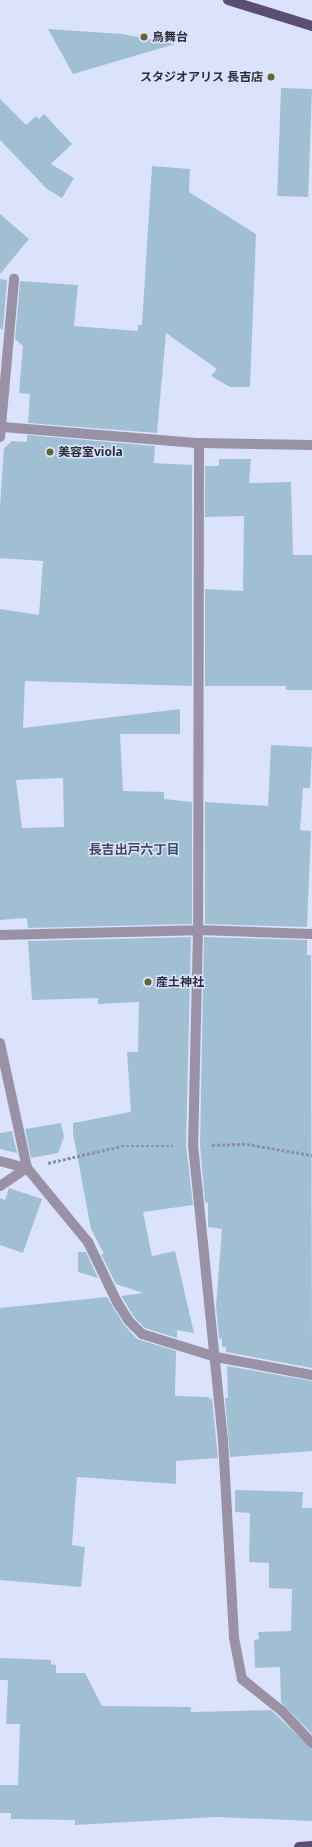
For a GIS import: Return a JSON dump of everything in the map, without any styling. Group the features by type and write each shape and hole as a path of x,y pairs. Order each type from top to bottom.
{"main road":[{"path":"228,0 312,26"},
{"path":"299,1847 312,1846"}],"street":[{"path":"14,279 1,432 199,443 312,445"},
{"path":"199,443 198,930 193,1145 205,1278 216,1357 234,1638 242,1679 282,1711 312,1743"},
{"path":"0,935 198,930 312,934"},
{"path":"0,1043 27,1168 88,1242 117,1302 129,1322 142,1334 216,1357 312,1376"},
{"path":"0,1161 27,1168"},
{"path":"0,1186 27,1168"}],"path":[{"path":"27,1168 121,1146 247,1144 312,1155"}],"building":[{"path":"48,29 122,34 175,44 73,74"},
{"path":"281,88 312,89 308,197 277,196"},
{"path":"0,99 26,125 36,116 39,119 44,114 72,144 51,164 74,178 62,198 47,189 0,140"},
{"path":"152,166 190,169 189,192 256,234 250,387 230,387 211,376 217,369 166,333 157,433 28,423 30,394 19,393 23,346 15,339 20,281 78,285 74,326 138,331 138,325 142,325"},
{"path":"0,214 29,239 0,274"},
{"path":"0,279 7,280 3,330 0,328"},
{"path":"27,435 155,446 154,463 192,465 192,686 25,681 23,728 180,709 180,734 120,734 123,791 164,792 164,799 192,802 192,924 28,928 27,918 0,920 0,609 39,615 43,561 0,558 0,507 4,448 12,441 27,442","holes":["63,778 64,827 22,828 16,780"]},
{"path":"219,459 251,459 249,483 291,482 293,555 312,555 312,690 286,690 286,686 205,686 205,589 243,591 244,516 205,517 205,466 219,466"},
{"path":"271,745 312,747 310,788 303,788 300,830 311,831 307,927 205,924 205,802 268,806"},
{"path":"191,937 186,1145 193,1205 143,1212 152,1256 175,1251 194,1333 177,1330 177,1338 145,1328 134,1317 121,1296 143,1293 116,1284 101,1254 104,1254 91,1229 73,1133 73,1123 131,1112 127,1052 138,1052 139,1002 98,1004 98,998 32,1000 28,941"},
{"path":"204,937 307,940 307,955 311,955 312,1368 226,1352 226,1347 222,1347 222,1339 219,1338 216,1306 222,1229 208,1227 208,1202 205,1203 200,1145"},
{"path":"61,1123 64,1137 58,1153 31,1158 25,1129"},
{"path":"12,1131 17,1153 0,1149 0,1133"},
{"path":"9,1188 42,1199 23,1253 0,1245 0,1198 5,1200"},
{"path":"78,1252 86,1252 98,1278 78,1272"},
{"path":"107,1297 124,1325 137,1339 176,1351 175,1396 209,1397 209,1400 212,1398 218,1458 176,1461 176,1484 77,1477 72,1545 85,1547 81,1587 0,1580 0,1308"},
{"path":"227,1366 312,1381 312,1451 230,1457 225,1398 228,1398"},
{"path":"235,1490 303,1492 302,1508 312,1508 312,1734 281,1702 280,1667 255,1668 254,1640 259,1639 258,1632 291,1631 292,1589 269,1588 269,1563 249,1562 250,1513 235,1512"},
{"path":"0,1658 51,1660 51,1664 56,1665 56,1673 85,1673 102,1706 191,1707 191,1712 271,1710 312,1749 312,1821 217,1817 75,1825 75,1820 11,1819 11,1813 0,1813 0,1785 18,1785 20,1724 6,1724 8,1680 0,1680"}],"place":[{"name":"鳥舞台","path":"144,37"},
{"name":"スタジオアリス 長吉店","path":"271,77"},
{"name":"美容室viola","path":"50,452"},
{"name":"産土神社","path":"148,982"}],"district":[{"name":"長吉出戸六丁目","path":"134,849"}]}
